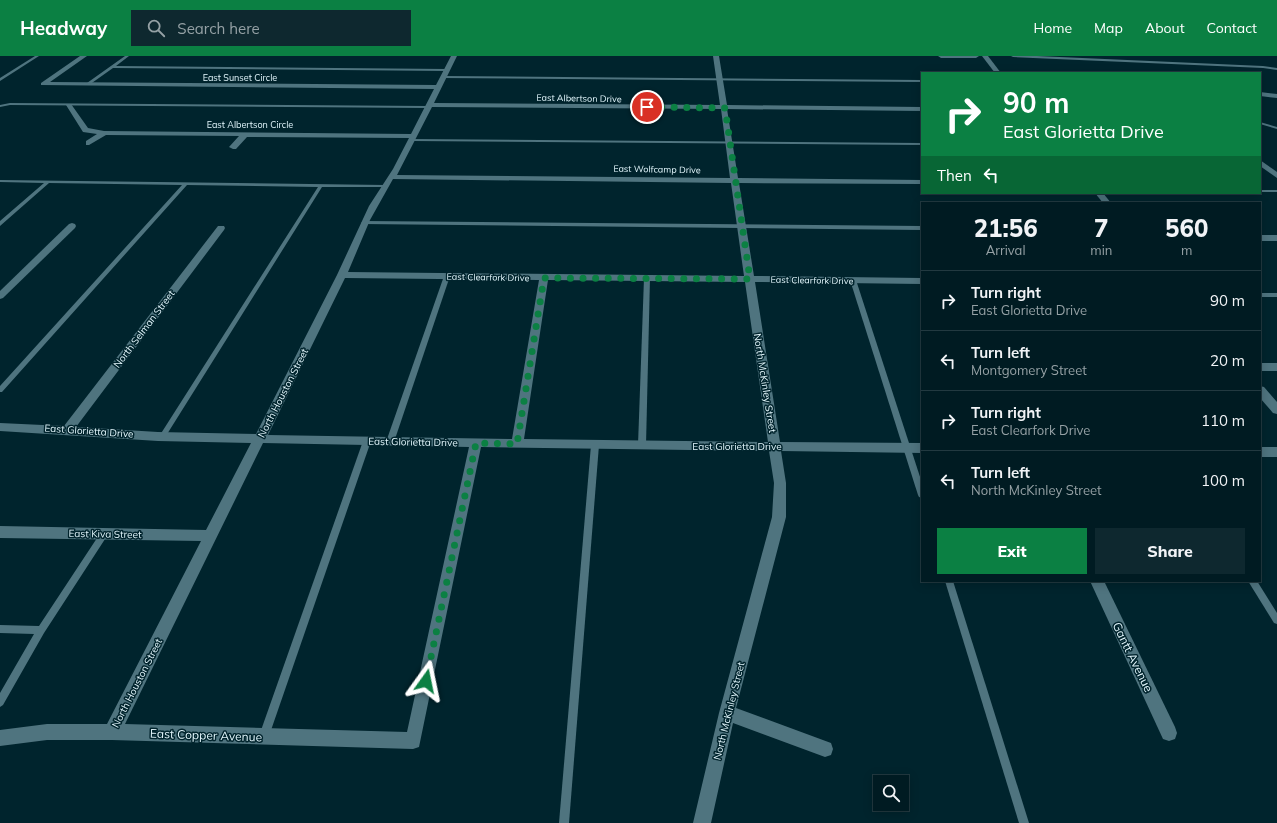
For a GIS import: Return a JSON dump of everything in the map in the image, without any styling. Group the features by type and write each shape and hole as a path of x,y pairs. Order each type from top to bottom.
{"street":[{"name":"East Sunset Circle","path":"84,56 43,84 443,78"},
{"name":"North Houston Street","path":"112,732 342,275 364,223 388,181 397,169 454,56"},
{"name":"North McKinley Street","path":"702,823 728,713 779,517 780,482 736,180 716,56"},
{"path":"941,56 976,56"},
{"path":"985,56 997,72"},
{"path":"1261,94 1277,96"},
{"name":"East Albertson Circle","path":"69,104 86,130 104,133 413,138"},
{"name":"East Albertson Drive","path":"428,106 921,110"},
{"path":"89,143 104,133"},
{"path":"233,147 244,135"},
{"path":"1261,163 1277,176"},
{"name":"East Wolfcamp Drive","path":"388,181 736,180 921,182"},
{"path":"1100,194 1106,202"},
{"path":"0,296 72,226"},
{"name":"North Selman Street","path":"67,430 221,228"},
{"path":"1261,238 1277,238"},
{"name":"East Clearfork Drive","path":"342,275 921,281"},
{"path":"517,444 544,278"},
{"path":"1261,367 1277,367"},
{"path":"1261,391 1277,410"},
{"name":"East Glorietta Drive","path":"0,427 162,437 517,444 921,448"},
{"name":"East Copper Avenue","path":"0,738 47,732 112,732 413,741 476,443"},
{"path":"1261,452 1277,452"},
{"name":"East Kiva Street","path":"0,532 210,536"},
{"name":"Gantt Avenue","path":"1097,582 1169,733"},
{"path":"728,713 825,749"}],"lane":[{"path":"0,80 37,56"},
{"path":"88,84 127,56"},
{"path":"1013,56 1263,67 1277,69"},
{"path":"113,67 443,78 921,81"},
{"path":"0,106 10,104 69,104 428,106"},
{"path":"1261,123 1277,128"},
{"path":"413,138 921,144"},
{"path":"0,181 321,185 388,181"},
{"path":"0,224 49,181"},
{"path":"0,390 186,183"},
{"path":"162,437 321,185"},
{"path":"1261,191 1277,191"},
{"path":"364,223 921,228"},
{"path":"390,442 447,276"},
{"path":"642,445 648,278"},
{"path":"853,280 921,492"},
{"path":"1261,295 1277,295"},
{"path":"264,736 367,441"},
{"path":"564,823 595,445"},
{"path":"0,702 41,630 104,534"},
{"path":"949,582 1024,823"},
{"path":"1253,582 1277,620"},
{"path":"0,629 41,630"}],"route":[{"path":"426,681 476,443 517,444 544,278 750,279 725,108 647,107"}]}
